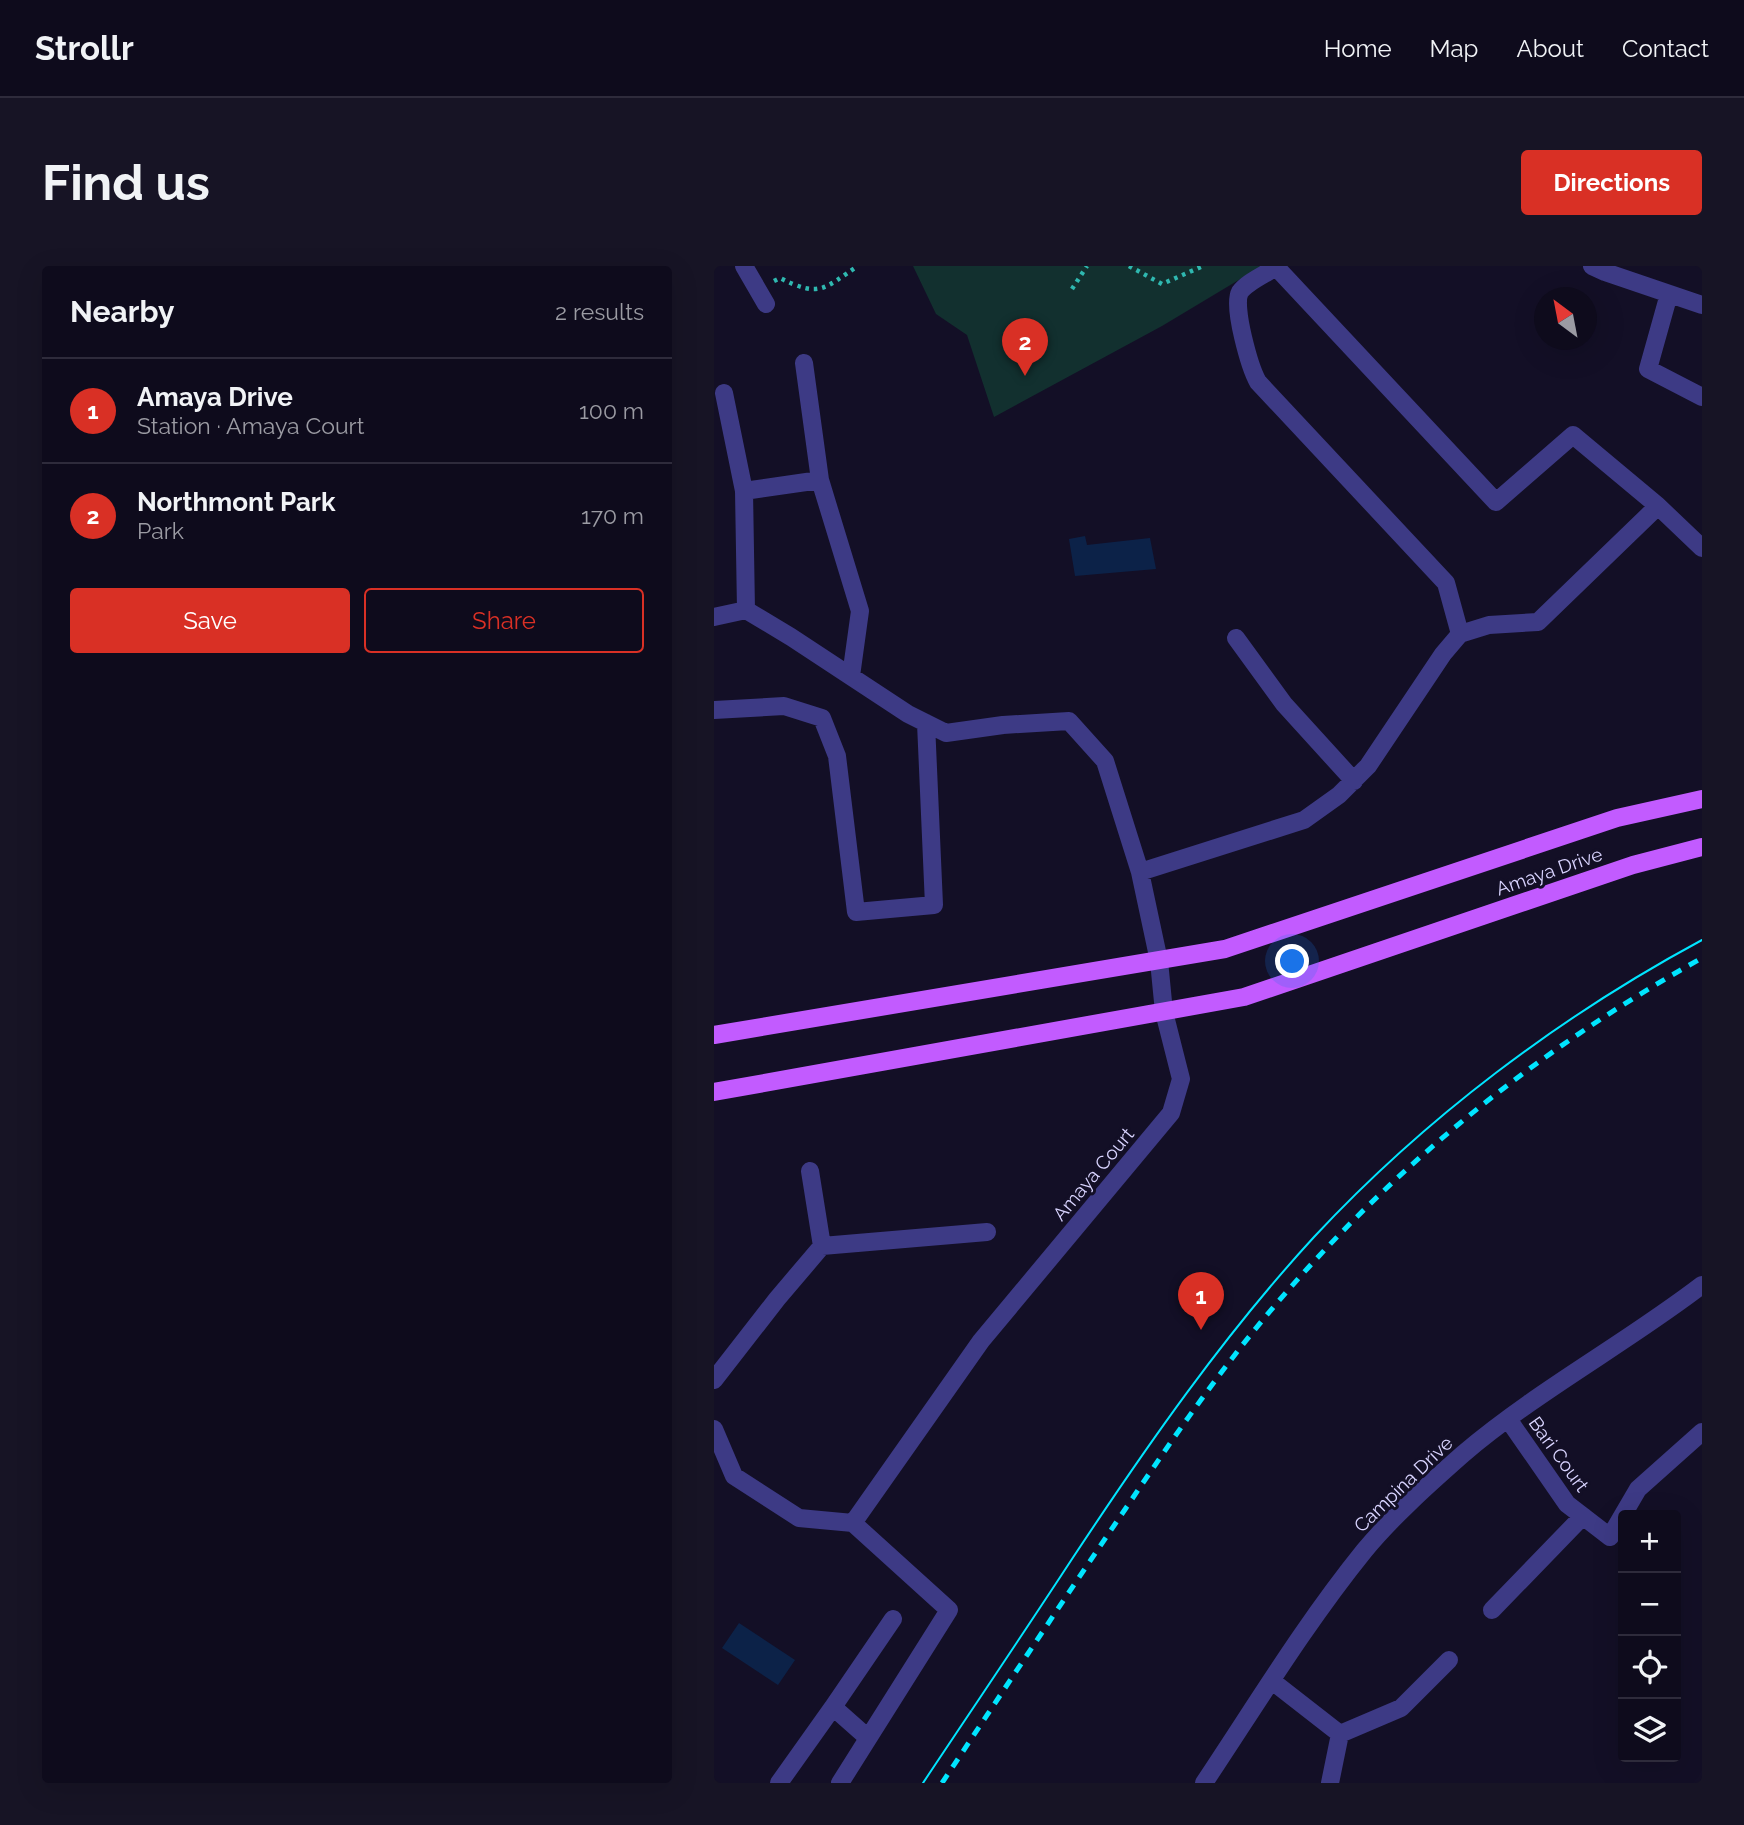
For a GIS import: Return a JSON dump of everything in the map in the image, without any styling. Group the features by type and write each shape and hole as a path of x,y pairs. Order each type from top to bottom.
{"main road":[{"name":"Amaya Drive","path":"714,1035 1225,949 1618,818 1702,799"},
{"name":"Amaya Drive","path":"714,1092 1244,998 1633,865 1702,847"}],"street":[{"path":"744,266 761,296"},
{"path":"1460,634 1446,583 1258,382 1252,371 1236,301 1241,290 1277,267 1496,502 1573,435 1658,506 1702,548"},
{"path":"1597,267 1702,304"},
{"path":"1669,294 1648,369 1702,397"},
{"path":"804,363 820,480 860,611 851,676"},
{"path":"724,393 744,491 746,610"},
{"path":"744,491 820,480"},
{"path":"1140,872 1304,820 1339,795 1381,749 1443,654 1460,634 1489,625 1538,622 1658,506"},
{"path":"714,617 746,610 926,723 934,905 856,912 837,756 822,718 785,706 714,710"},
{"path":"1236,638 1284,704 1354,780"},
{"name":"Amaya Court","path":"853,1523 981,1341 1171,1113 1181,1079 1164,1012 1159,961 1140,872 1105,761 1069,721 1003,725 946,733 926,723"},
{"path":"810,1171 822,1246"},
{"path":"714,1380 776,1299 822,1246 987,1231"},
{"name":"Campina Drive","path":"1204,1783 1315,1616 1366,1549 1423,1491 1464,1453 1508,1419 1702,1285"},
{"name":"Bari Court","path":"1508,1419 1567,1504 1611,1537 1638,1489 1702,1432"},
{"path":"714,1429 734,1476 799,1518 853,1523 949,1610 840,1783"},
{"path":"1492,1610 1583,1516"},
{"path":"779,1783 893,1619"},
{"path":"1340,1734 1401,1708 1449,1660"},
{"path":"1272,1681 1340,1734"},
{"path":"833,1707 868,1738"},
{"path":"1330,1783 1340,1734"}],"path":[{"path":"761,296 780,278 803,290 821,290 858,266"},
{"path":"1072,289 1087,266"},
{"path":"1129,266 1162,284 1203,266"}],"green space":[{"path":"913,266 1262,266 1162,326 994,417 967,335 936,314"}],"water":[{"path":"1085,536 1087,545 1150,538 1156,569 1075,576 1069,539"},
{"path":"739,1623 795,1660 778,1685 722,1648"}],"tram line":[{"path":"923,1783 1157,1434 1248,1313 1314,1237 1401,1151 1496,1073 1597,1002 1702,940"}],"railway":[{"path":"942,1783 1204,1395 1268,1314 1335,1239 1431,1148 1534,1065 1645,991 1702,958"}],"place":[{"name":"Northmont Park","path":"1025,376"},
{"name":"Amaya Drive","path":"1201,1330"}]}
